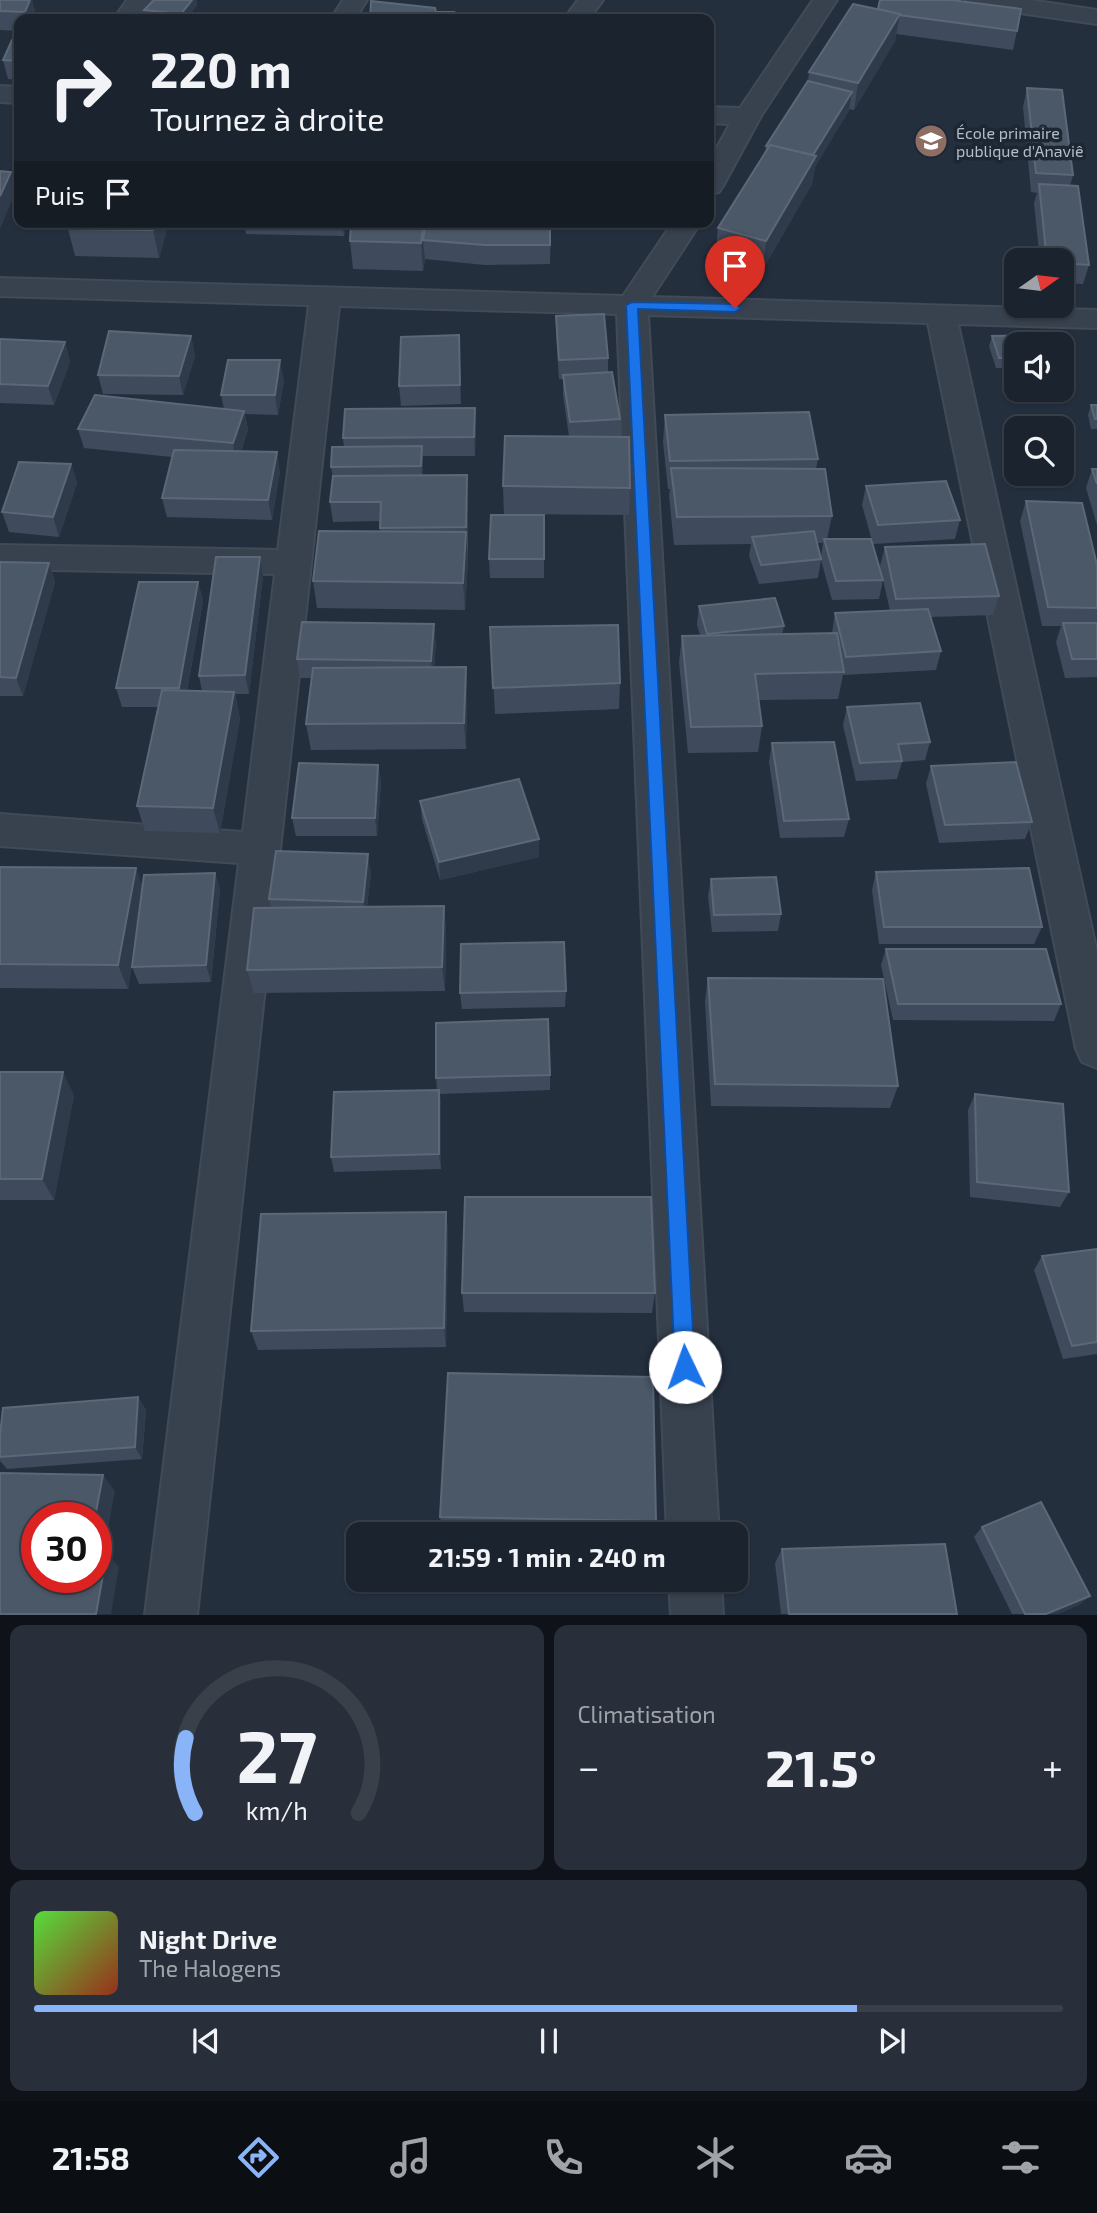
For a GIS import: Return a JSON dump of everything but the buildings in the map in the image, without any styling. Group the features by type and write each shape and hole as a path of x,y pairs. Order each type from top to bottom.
{"street":[{"path":"580,14 591,0"},
{"path":"714,177 748,116 825,0"},
{"path":"978,0 1097,17"},
{"path":"714,115 748,116"},
{"path":"683,228 632,305 692,1522"},
{"path":"0,287 1097,318"},
{"path":"171,1615 325,296"},
{"path":"941,313 1097,1049"},
{"path":"0,557 294,562"},
{"path":"0,830 260,849"},
{"path":"696,1592 697,1615"}],"place":[{"name":"École primaire publique d'Anaviê","path":"931,141"}],"route":[{"path":"685,1367 632,305 735,308"}]}
